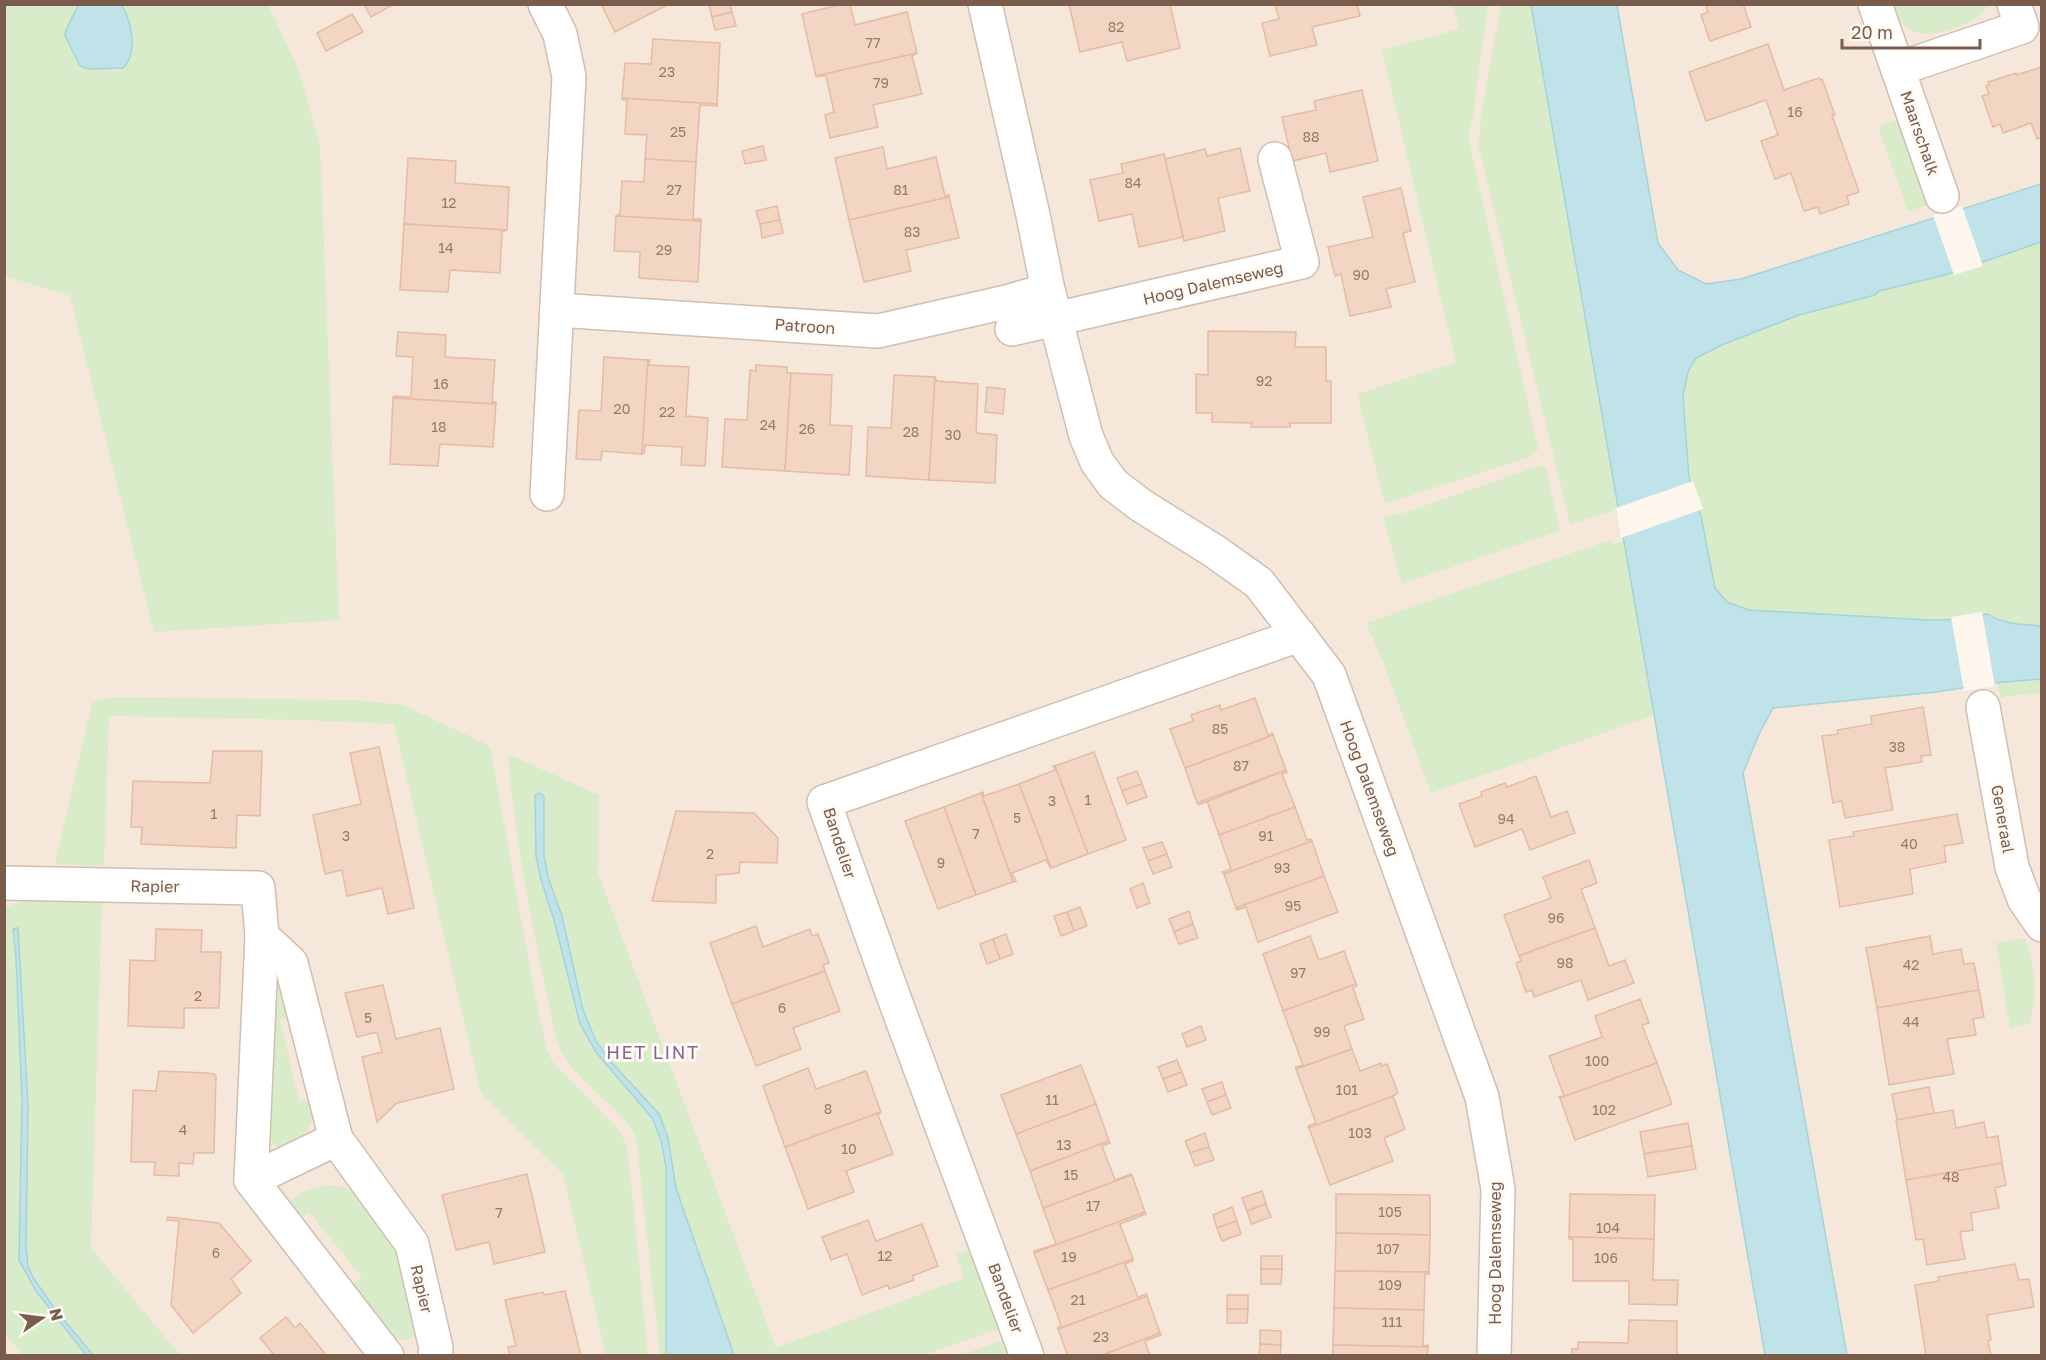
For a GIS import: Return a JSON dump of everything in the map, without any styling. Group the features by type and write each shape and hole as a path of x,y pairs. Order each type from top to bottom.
{"street":[{"path":"545,4 560,34 568,77 547,494"},
{"name":"Hoog Dalemseweg","path":"985,4 1052,304 1086,436 1097,462 1113,484 1142,506 1214,551 1259,583 1329,675 1482,1097 1498,1189 1494,1356"},
{"name":"Maarschalk","path":"1875,4 1942,196"},
{"name":"Maarschalk","path":"1898,69 2022,27 2014,4"},
{"name":"Hoog Dalemseweg","path":"1012,329 1052,304 1302,262 1275,159"},
{"name":"Patroon","path":"557,310 878,331 1006,302 1052,304"},
{"name":"Bandelier","path":"1027,1356 824,802 1299,634"},
{"name":"Generaal","path":"1983,707 2012,867 2024,899 2042,925"},
{"name":"Rapier","path":"4,883 258,888 262,936 251,1180"},
{"name":"Rapier","path":"262,936 291,963 336,1139 412,1244 436,1348 435,1356"},
{"path":"336,1139 251,1180 387,1356"}],"shaded area":[{"path":"5,5 2041,5 2041,1355 5,1355"}],"green space":[{"path":"4,5 268,5 298,68 320,146 339,620 154,632 70,296 5,276"},
{"path":"1453,5 1488,5 1468,137 1538,449 1533,456 1385,504 1357,394 1456,362 1382,50 1459,29"},
{"path":"1501,5 1531,5 1574,252 1623,506 1608,513 1570,524 1478,144"},
{"path":"1892,5 1988,5 1982,14 1970,22 1925,34 1909,29 1902,23"},
{"path":"1897,120 1922,190 1932,204 1908,211 1878,127"},
{"path":"2041,242 2041,626 2007,622 1988,614 1929,620 1749,610 1727,602 1715,589 1701,516 1689,477 1683,397 1688,372 1696,358 1724,344 1799,315 1875,295 1879,291 1945,275"},
{"path":"1539,466 1546,468 1560,531 1402,584 1383,517 1403,513"},
{"path":"1610,540 1612,544 1625,540 1653,716 1431,793 1383,662 1366,623"},
{"path":"2041,679 2041,693 2000,697 1997,683"},
{"path":"112,697 355,700 403,705 490,746 547,1051 553,1062 616,1127 628,1151 648,1355 606,1355 563,1174 481,1093 394,724 109,716 104,866 55,864 92,703"},
{"path":"508,754 599,795 598,873 776,1348 964,1278 956,1254 971,1249 999,1329 923,1355 732,1355 733,1352 676,1188 668,1138 659,1114 612,1063 596,1040 583,1010 562,916 548,877 544,856 544,796 541,880 596,1052 652,1118 661,1140 666,1167 666,1355 660,1355 636,1137 622,1117 577,1073 557,1042 521,863"},
{"path":"33,898 102,900 91,1248 180,1355 93,1355 55,1309 28,1267 26,1245 28,1105 18,928 16,973 22,1099 19,1260 54,1316 86,1355 23,1355 5,1333 5,907"},
{"path":"2025,938 2031,959 2034,1002 2029,1024 2010,1028 1996,943"},
{"path":"280,985 293,1015 280,1020 299,1101 314,1099 313,1119 307,1130 298,1140 283,1150 273,1145 271,1137 275,990"},
{"path":"333,1185 350,1189 362,1196 394,1234 416,1332 407,1341 394,1338 352,1286 362,1277 309,1212 297,1220 290,1205 291,1201 310,1189"},
{"path":"1004,1340 1009,1356 958,1356"}],"water":[{"path":"78,5 122,5 132,37 131,54 123,68 87,69 80,66 65,36"},
{"path":"1531,5 1617,5 1658,243 1678,270 1706,284 1741,279 2041,184 2041,242 1945,275 1879,291 1875,295 1799,315 1724,344 1696,358 1688,372 1683,397 1689,477 1701,516 1715,588 1727,602 1749,610 1929,620 1988,614 2007,622 2041,626 2041,679 1773,708 1759,734 1743,773 1847,1355 1765,1355"},
{"path":"540,793 544,796 544,856 548,877 562,916 583,1010 596,1041 612,1063 659,1114 668,1138 676,1188 733,1352 732,1355 666,1355 666,1167 661,1140 652,1118 596,1052 580,1024 536,856 535,795"},
{"path":"18,928 28,1105 26,1245 28,1267 55,1309 93,1355 86,1355 36,1291 19,1260 22,1099 13,929"}],"pier":[{"path":"1962,206 1983,266 1954,275 1933,215"},
{"path":"1693,481 1703,509 1621,538 1616,508"},
{"path":"1982,612 1995,686 1964,691 1951,617"}],"building":[{"path":"364,4 394,4 371,17"},
{"path":"601,4 669,4 615,32"},
{"path":"709,4 730,4 732,12 712,17"},
{"path":"850,4 855,25 907,12 917,53 816,76 802,14"},
{"path":"1069,4 1170,4 1180,48 1127,61 1122,42 1080,52"},
{"path":"1275,4 1357,4 1360,16 1312,27 1317,45 1270,56 1262,23 1279,19"},
{"path":"1705,4 1743,4 1751,27 1710,41 1701,15 1708,12"},
{"path":"732,12 736,26 715,30 712,17"},
{"path":"352,14 363,32 326,51 317,33"},
{"path":"653,39 720,43 717,104 622,98 625,63 651,64"},
{"path":"1768,44 1784,90 1822,79 1859,192 1847,196 1849,204 1820,214 1818,207 1804,211 1791,173 1775,179 1761,141 1778,135 1766,100 1706,121 1689,72"},
{"path":"917,53 912,56 922,94 873,105 878,127 830,138 825,115 834,112 826,76 816,76"},
{"path":"2042,67 2042,137 2037,139 2031,123 2003,133 2000,124 1993,127 1982,96 1989,94 1986,86 1989,85 1988,82"},
{"path":"1362,90 1378,161 1330,172 1326,153 1292,161 1282,117 1316,110 1314,101"},
{"path":"622,98 717,104 717,106 700,105 696,162 645,159 647,135 625,134 627,100"},
{"path":"763,146 766,160 745,164 742,151"},
{"path":"883,147 887,169 936,157 945,196 949,195 949,197 849,220 835,158"},
{"path":"1240,148 1250,191 1218,198 1225,231 1184,241 1165,159 1205,149 1207,156"},
{"path":"1164,154 1183,237 1139,247 1132,214 1099,221 1090,180 1123,173 1121,164"},
{"path":"408,158 456,161 455,183 509,187 507,230 404,224"},
{"path":"645,159 696,162 693,219 701,219 701,221 616,216 620,214 622,181 644,182"},
{"path":"1401,188 1411,231 1403,233 1415,282 1386,289 1391,307 1350,316 1341,274 1335,276 1328,247 1373,237 1363,197"},
{"path":"949,197 959,238 906,250 911,271 864,282 849,220"},
{"path":"777,206 780,220 760,224 756,211"},
{"path":"616,216 701,221 698,282 639,278 640,252 614,251"},
{"path":"780,220 783,233 762,238 760,224"},
{"path":"404,224 507,230 502,232 500,273 450,270 448,292 400,290"},
{"path":"1208,331 1296,332 1295,347 1326,347 1326,381 1331,381 1331,423 1290,423 1290,427 1251,427 1252,423 1212,422 1212,413 1196,413 1196,374 1208,375"},
{"path":"398,332 446,335 445,357 495,360 492,402 496,404 393,398 394,396 411,397 413,357 396,356"},
{"path":"604,357 648,360 642,454 602,451 601,460 576,459 579,410 601,411"},
{"path":"648,360 650,360 649,365 689,367 686,416 708,418 705,466 681,465 682,447 645,445 642,454"},
{"path":"756,365 787,367 787,373 791,373 785,471 722,467 725,419 747,420 750,370 756,371"},
{"path":"791,373 832,375 830,425 852,426 849,475 785,471"},
{"path":"894,375 935,377 929,480 866,476 868,427 891,428"},
{"path":"935,377 937,381 978,384 976,433 997,435 995,483 929,480"},
{"path":"987,387 1005,389 1003,414 985,412"},
{"path":"393,398 496,404 493,447 440,444 438,466 390,464"},
{"path":"1255,698 1268,735 1272,733 1273,735 1185,768 1170,729 1193,721 1191,715 1220,705 1221,710"},
{"path":"1923,707 1931,755 1921,756 1922,762 1885,768 1893,810 1845,818 1842,801 1833,803 1822,736 1838,734 1837,730 1872,724 1871,716"},
{"path":"1273,735 1286,770 1197,803 1185,768"},
{"path":"379,747 414,908 388,914 382,888 347,896 342,870 325,874 313,815 361,804 350,753"},
{"path":"213,751 262,751 260,816 237,815 236,848 141,844 142,827 131,827 133,781 210,783"},
{"path":"1094,752 1126,840 1088,854 1055,766"},
{"path":"1053,766 1055,766 1088,854 1051,868 1019,784 1055,770"},
{"path":"1286,770 1287,772 1282,774 1295,807 1219,835 1207,801"},
{"path":"1137,771 1142,784 1122,791 1117,778"},
{"path":"1536,776 1551,817 1567,811 1575,833 1530,850 1522,829 1475,847 1459,804 1482,796 1481,792 1505,783 1507,787"},
{"path":"1019,784 1051,868 1046,860 1012,873 1016,881 1013,882 981,793 983,792 984,796"},
{"path":"1142,784 1147,797 1127,804 1122,791"},
{"path":"981,793 1013,882 976,895 944,807"},
{"path":"944,807 976,895 938,909 905,821"},
{"path":"1295,807 1307,840 1312,841 1224,874 1222,872 1231,869 1219,835"},
{"path":"676,811 754,813 778,838 777,863 740,862 739,873 716,875 716,903 652,901"},
{"path":"1957,814 1963,843 1944,846 1946,862 1910,869 1913,894 1840,907 1829,840 1854,836 1853,832"},
{"path":"1312,841 1324,876 1236,908 1224,874"},
{"path":"1162,842 1167,854 1148,861 1143,848"},
{"path":"1167,854 1172,867 1153,874 1148,861"},
{"path":"1589,860 1597,883 1581,889 1595,928 1519,956 1504,915 1551,898 1543,877"},
{"path":"1324,876 1338,912 1258,942 1246,907 1237,910 1236,908"},
{"path":"1143,883 1150,903 1137,908 1130,889"},
{"path":"1080,907 1087,926 1074,931 1067,912"},
{"path":"1189,911 1193,924 1174,932 1169,919"},
{"path":"1067,912 1074,931 1061,936 1054,916"},
{"path":"1193,924 1198,938 1179,944 1174,932"},
{"path":"756,926 763,947 810,929 812,936 818,934 829,963 823,965 825,971 732,1004 710,943"},
{"path":"1595,928 1609,966 1625,960 1634,983 1588,1000 1581,980 1534,997 1532,990 1526,992 1516,963 1521,961 1519,956"},
{"path":"156,929 202,930 201,952 221,952 219,1008 184,1008 184,1028 128,1026 130,960 155,961"},
{"path":"1006,934 1013,954 1000,959 993,939"},
{"path":"1310,936 1319,960 1344,951 1356,984 1283,1011 1263,954"},
{"path":"1930,936 1933,954 1961,949 1964,964 1974,963 1979,990 1877,1008 1866,948"},
{"path":"993,939 1000,959 987,964 980,944"},
{"path":"825,971 840,1011 793,1028 801,1049 756,1066 732,1004"},
{"path":"1356,984 1357,986 1353,988 1364,1019 1344,1026 1352,1049 1296,1069 1303,1065 1283,1011"},
{"path":"383,985 396,1039 440,1028 454,1089 397,1103 377,1122 362,1057 382,1052 377,1032 357,1037 345,993"},
{"path":"1979,990 1984,1017 1973,1019 1976,1035 1947,1039 1954,1074 1889,1085 1877,1008"},
{"path":"1640,999 1649,1023 1642,1025 1657,1063 1560,1098 1564,1096 1549,1056 1602,1037 1595,1016"},
{"path":"1201,1026 1206,1040 1187,1047 1182,1034"},
{"path":"1352,1049 1360,1071 1381,1063 1381,1066 1387,1064 1398,1093 1309,1128 1308,1126 1316,1123 1296,1069"},
{"path":"1177,1060 1182,1072 1163,1079 1158,1067"},
{"path":"1657,1063 1672,1104 1575,1140 1560,1098"},
{"path":"1081,1065 1096,1104 1016,1134 1001,1095"},
{"path":"808,1068 816,1089 866,1071 881,1112 785,1147 763,1086"},
{"path":"159,1071 206,1073 216,1076 214,1153 194,1153 193,1164 179,1163 179,1176 154,1175 155,1162 131,1162 133,1090 156,1091"},
{"path":"1182,1072 1187,1085 1168,1092 1163,1079"},
{"path":"1222,1082 1226,1095 1207,1102 1202,1089"},
{"path":"1929,1087 1934,1113 1897,1120 1892,1094"},
{"path":"1226,1095 1231,1108 1212,1115 1207,1102"},
{"path":"1393,1096 1405,1129 1384,1138 1393,1161 1330,1185 1309,1128"},
{"path":"1096,1104 1109,1141 1030,1171 1016,1134"},
{"path":"1953,1110 1956,1128 1984,1122 1987,1138 1998,1136 2002,1163 1906,1180 1896,1120"},
{"path":"881,1112 878,1115 893,1154 846,1171 854,1192 808,1209 785,1147"},
{"path":"1688,1123 1692,1146 1644,1154 1640,1132"},
{"path":"1205,1133 1209,1147 1190,1153 1185,1141"},
{"path":"1109,1141 1110,1143 1102,1146 1115,1180 1132,1175 1043,1208 1030,1171"},
{"path":"1692,1146 1696,1169 1648,1177 1644,1154"},
{"path":"1209,1147 1214,1160 1195,1166 1190,1153"},
{"path":"2002,1163 2006,1185 1995,1188 1999,1208 1971,1213 1973,1230 1960,1232 1965,1259 1927,1265 1923,1239 1916,1240 1906,1180"},
{"path":"527,1174 545,1252 494,1264 489,1242 456,1250 442,1195"},
{"path":"1132,1175 1145,1212 1034,1253 1034,1251 1056,1244 1043,1208"},
{"path":"1262,1191 1266,1204 1247,1211 1242,1198"},
{"path":"1336,1194 1430,1195 1430,1235 1336,1233"},
{"path":"1570,1194 1655,1195 1654,1239 1569,1237"},
{"path":"1266,1204 1271,1217 1251,1224 1247,1211"},
{"path":"1232,1207 1237,1221 1217,1228 1213,1215"},
{"path":"1145,1212 1146,1214 1120,1224 1133,1259 1048,1290 1034,1253"},
{"path":"168,1217 219,1223 251,1261 231,1279 241,1293 193,1333 171,1305 179,1221 167,1220"},
{"path":"868,1220 876,1241 922,1224 938,1266 912,1276 914,1280 889,1289 888,1285 862,1295 847,1254 831,1260 822,1237"},
{"path":"1237,1221 1241,1234 1222,1241 1217,1228"},
{"path":"1336,1233 1430,1235 1429,1272 1335,1271"},
{"path":"1569,1237 1654,1239 1653,1280 1678,1280 1677,1305 1629,1304 1629,1281 1573,1281 1573,1239"},
{"path":"1261,1256 1282,1256 1282,1269 1261,1269"},
{"path":"1133,1259 1125,1264 1138,1297 1146,1294 1147,1296 1058,1329 1061,1325 1048,1290"},
{"path":"2015,1264 2019,1280 2029,1279 2034,1307 1987,1315 1991,1356 1926,1356 1915,1285 1939,1281 1938,1277"},
{"path":"1261,1269 1282,1269 1281,1284 1261,1284"},
{"path":"1335,1271 1429,1272 1425,1274 1424,1310 1334,1308"},
{"path":"565,1291 581,1356 510,1356 508,1347 516,1346 505,1300 543,1292 544,1295"},
{"path":"1227,1295 1248,1295 1248,1309 1227,1309"},
{"path":"1147,1296 1160,1333 1100,1356 1068,1356 1058,1329"},
{"path":"1334,1308 1424,1310 1423,1346 1428,1345 1428,1347 1333,1345"},
{"path":"1227,1309 1248,1309 1247,1323 1227,1323"},
{"path":"286,1317 295,1328 300,1323 327,1356 275,1356 260,1338"},
{"path":"1629,1320 1677,1321 1677,1356 1572,1356 1572,1349 1578,1349 1578,1342 1628,1343"},
{"path":"1260,1330 1281,1331 1281,1345 1260,1344"},
{"path":"1160,1333 1161,1335 1145,1341 1150,1356 1100,1356"},
{"path":"1260,1344 1281,1345 1280,1356 1259,1356"},
{"path":"1333,1345 1428,1347 1427,1356 1333,1356"}],"district":[{"name":"HET LINT","path":"653,1052"}]}
